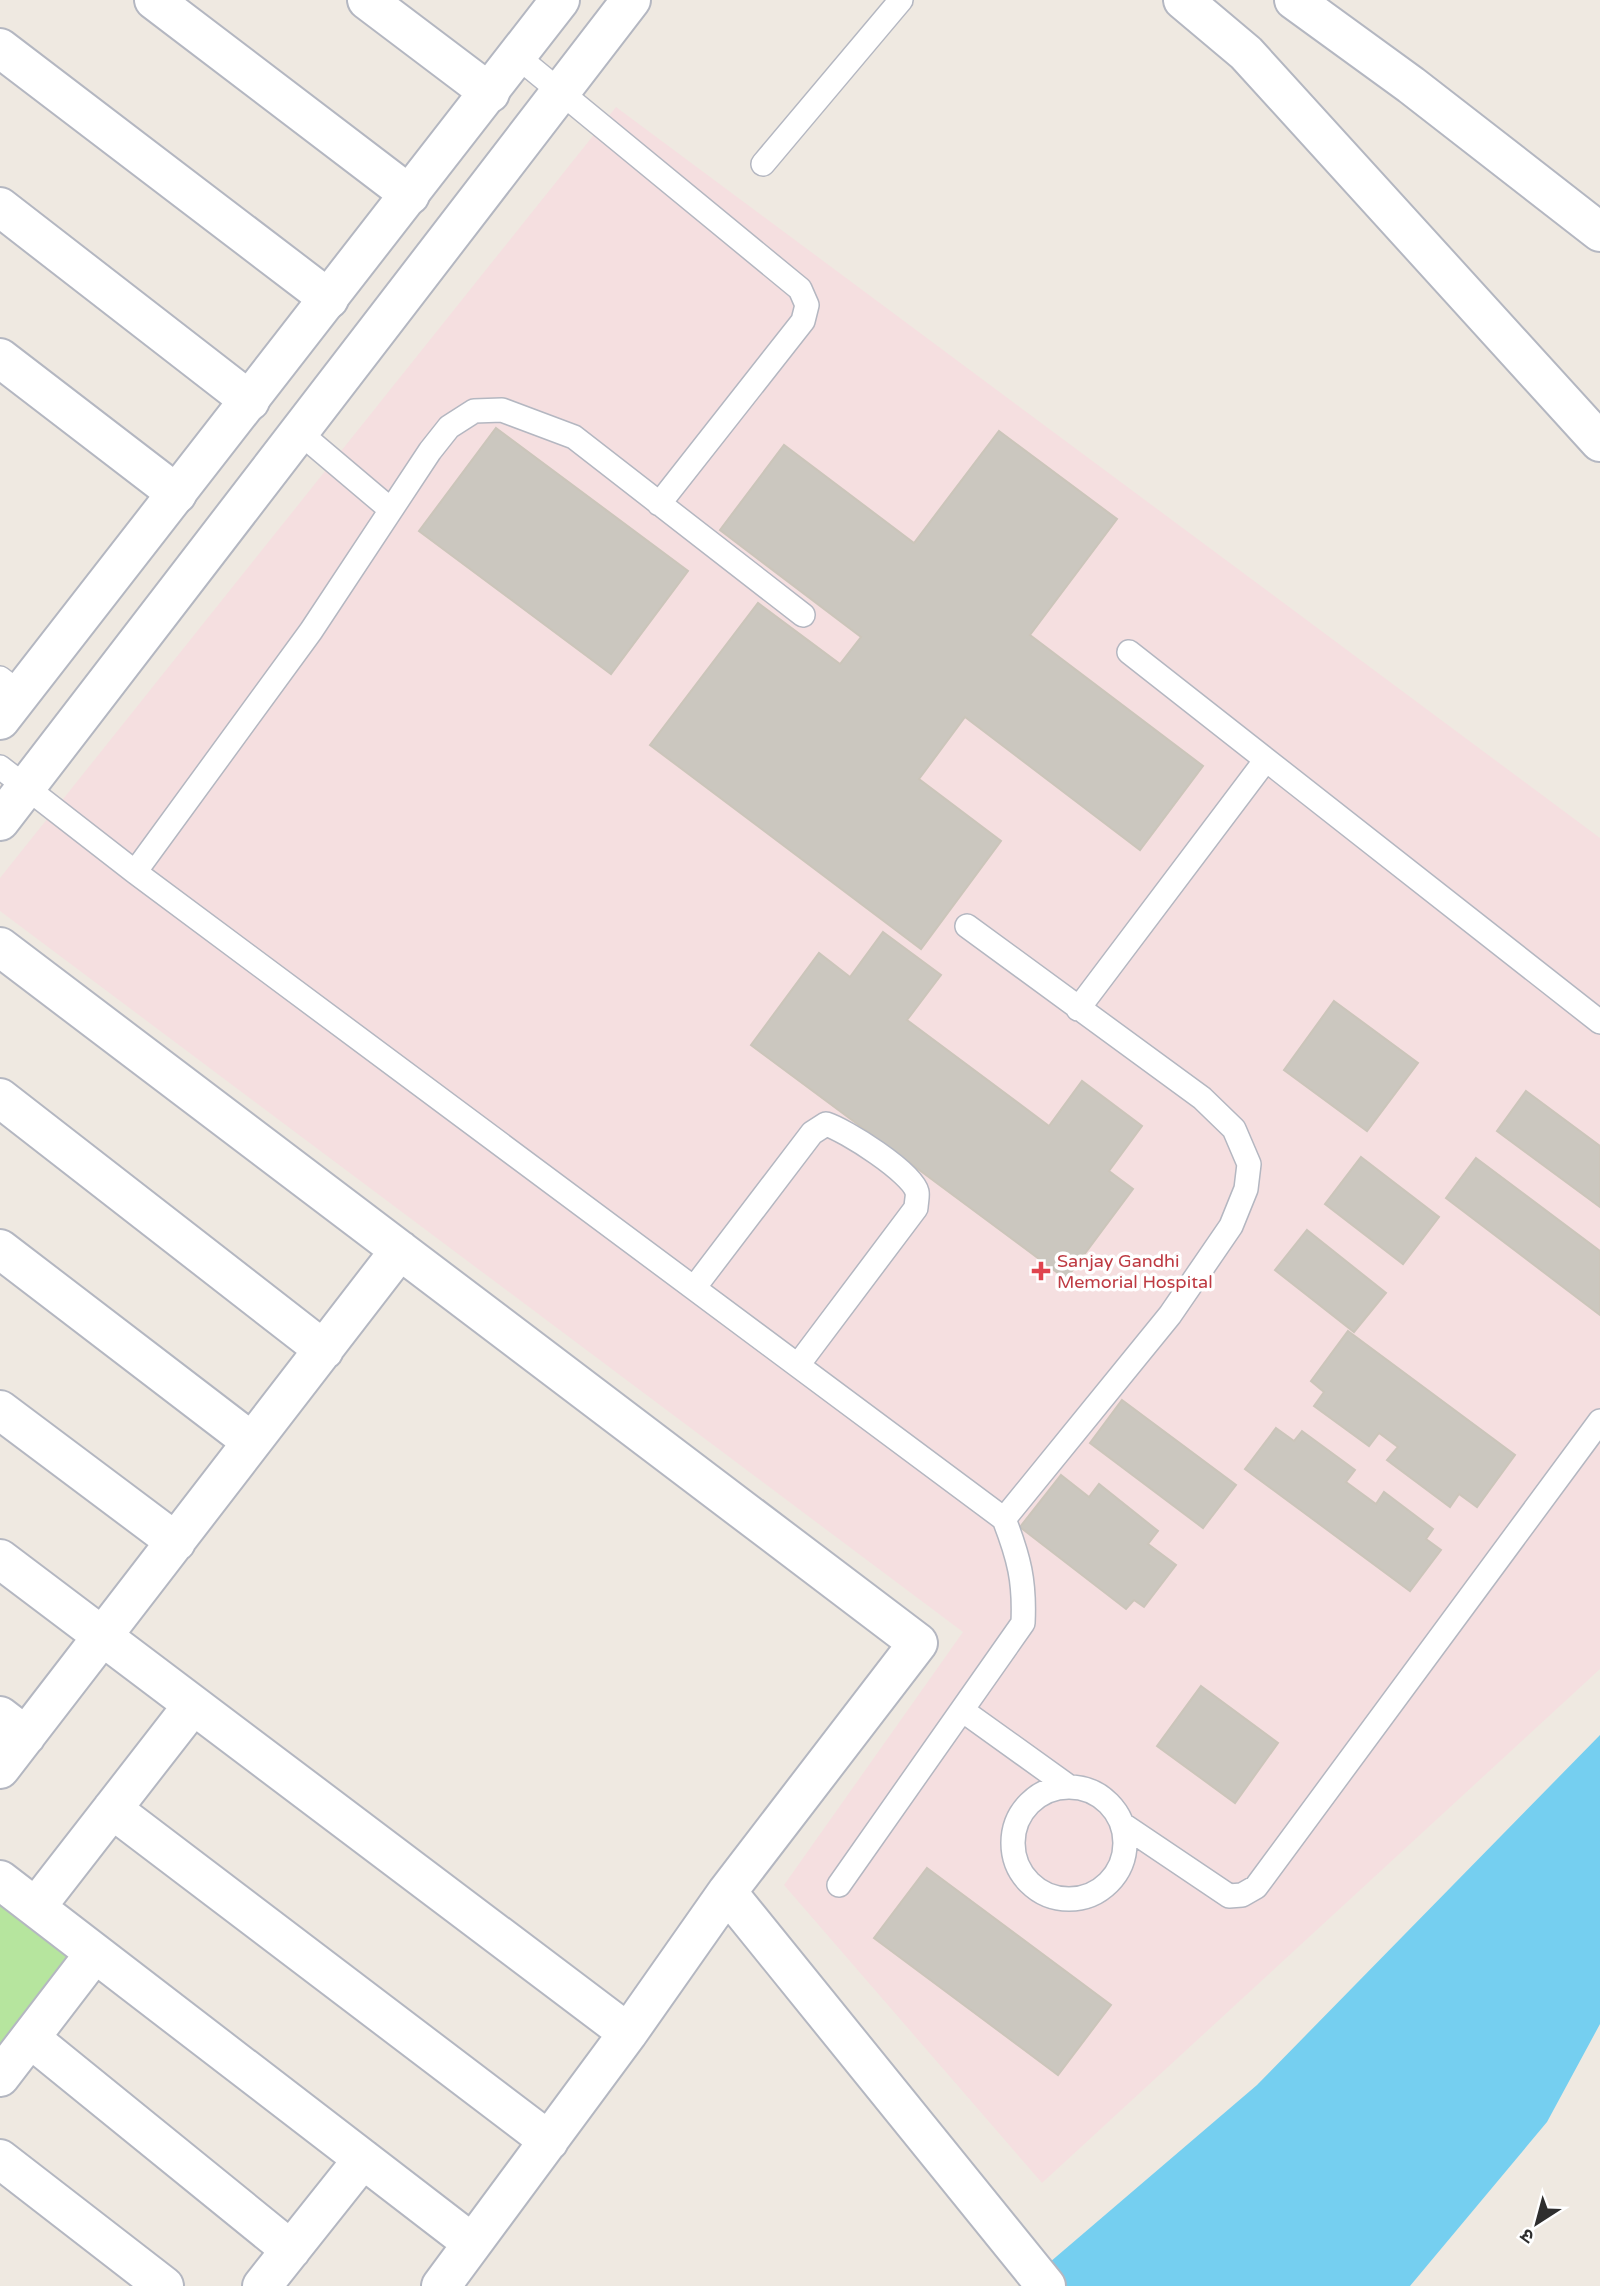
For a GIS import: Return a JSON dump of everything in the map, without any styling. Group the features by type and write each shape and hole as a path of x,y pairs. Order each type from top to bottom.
{"street":[{"path":"154,0 410,195"},
{"path":"367,0 490,93"},
{"path":"7,698 122,565 518,57 559,0"},
{"path":"0,821 13,777 170,600 631,0"},
{"path":"1183,0 1246,53 1594,430"},
{"path":"1294,0 1411,85 1600,232"},
{"path":"0,48 329,299"},
{"path":"0,207 250,401"},
{"path":"0,358 177,494"},
{"path":"122,565 170,600"},
{"path":"0,947 918,1643 727,1892 628,2033 441,2286"},
{"path":"0,1098 324,1350"},
{"path":"0,1249 252,1442"},
{"path":"0,1769 13,1726 102,1637 400,1250"},
{"path":"0,1410 176,1542"},
{"path":"0,1559 628,2033"},
{"path":"36,1907 193,1705"},
{"path":"112,1809 549,2141"},
{"path":"0,1880 472,2243"},
{"path":"727,1892 1046,2286"},
{"path":"0,2077 95,1953"},
{"path":"30,2038 291,2250"},
{"path":"0,2159 164,2286"},
{"path":"262,2286 363,2159"}],"lane":[{"path":"764,164 901,0"},
{"path":"518,57 800,289 807,305 803,321 659,504"},
{"path":"135,873 312,631 390,509 449,427 474,411 502,410 574,437 803,615"},
{"path":"299,432 390,509"},
{"path":"1129,652 1600,1022"},
{"path":"1078,1009 1265,761"},
{"path":"13,777 135,873 1004,1519 1020,1561 1025,1590 1023,1623 839,1885"},
{"path":"967,926 1202,1098 1234,1129 1248,1164 1246,1189 1231,1227 1170,1315 1004,1519"},
{"path":"694,1288 812,1133 826,1124 839,1128 904,1174 917,1190 916,1208 798,1365"},
{"path":"1122,1824 1230,1896 1242,1895 1256,1887 1600,1421"},
{"path":"962,1710 1068,1786 1101,1796 1114,1808 1122,1824 1125,1852 1113,1879 1102,1889 1074,1899 1045,1894 1033,1886 1015,1860 1015,1825 1035,1798 1051,1789 1068,1786"}],"shaded area":[{"name":"Sanjay Gandhi Memorial Hospital","path":"616,107 1600,838 1600,1669 1042,2183 784,1885 963,1632 0,911 0,878"}],"green space":[{"path":"0,1892 85,1957 0,2069"}],"water":[{"path":"1600,1735 1600,2024 1547,2122 1410,2286 1022,2286 1257,2085"}],"building":[{"path":"496,428 688,571 611,674 419,531"},
{"path":"999,431 1117,519 1030,635 1203,766 1140,850 965,717 919,779 1001,841 921,949 650,745 758,603 840,664 861,637 720,530 784,445 914,543"},
{"path":"883,932 941,975 907,1020 1049,1126 1082,1081 1142,1126 1109,1171 1133,1189 1066,1279 751,1045 819,953 850,977"},
{"path":"1334,1001 1418,1063 1367,1131 1284,1070"},
{"path":"1526,1091 1600,1146 1600,1207 1497,1131"},
{"path":"1361,1157 1439,1217 1403,1264 1325,1204"},
{"path":"1476,1158 1600,1251 1600,1315 1446,1198"},
{"path":"1307,1230 1386,1293 1354,1332 1275,1270"},
{"path":"1348,1331 1515,1455 1477,1507 1459,1494 1450,1507 1387,1460 1398,1447 1379,1433 1369,1446 1314,1406 1324,1392 1311,1381"},
{"path":"1122,1400 1236,1485 1203,1528 1090,1443"},
{"path":"1276,1428 1294,1441 1302,1431 1355,1470 1346,1482 1376,1504 1384,1492 1433,1529 1426,1539 1441,1550 1410,1591 1245,1469"},
{"path":"1061,1475 1089,1497 1099,1484 1158,1531 1148,1544 1176,1565 1144,1607 1134,1600 1126,1609 1020,1527"},
{"path":"1201,1686 1278,1743 1235,1803 1157,1746"},
{"path":"927,1868 1111,2005 1058,2075 874,1938"}],"place":[{"name":"Sanjay Gandhi Memorial Hospital","path":"1041,1271"}]}
